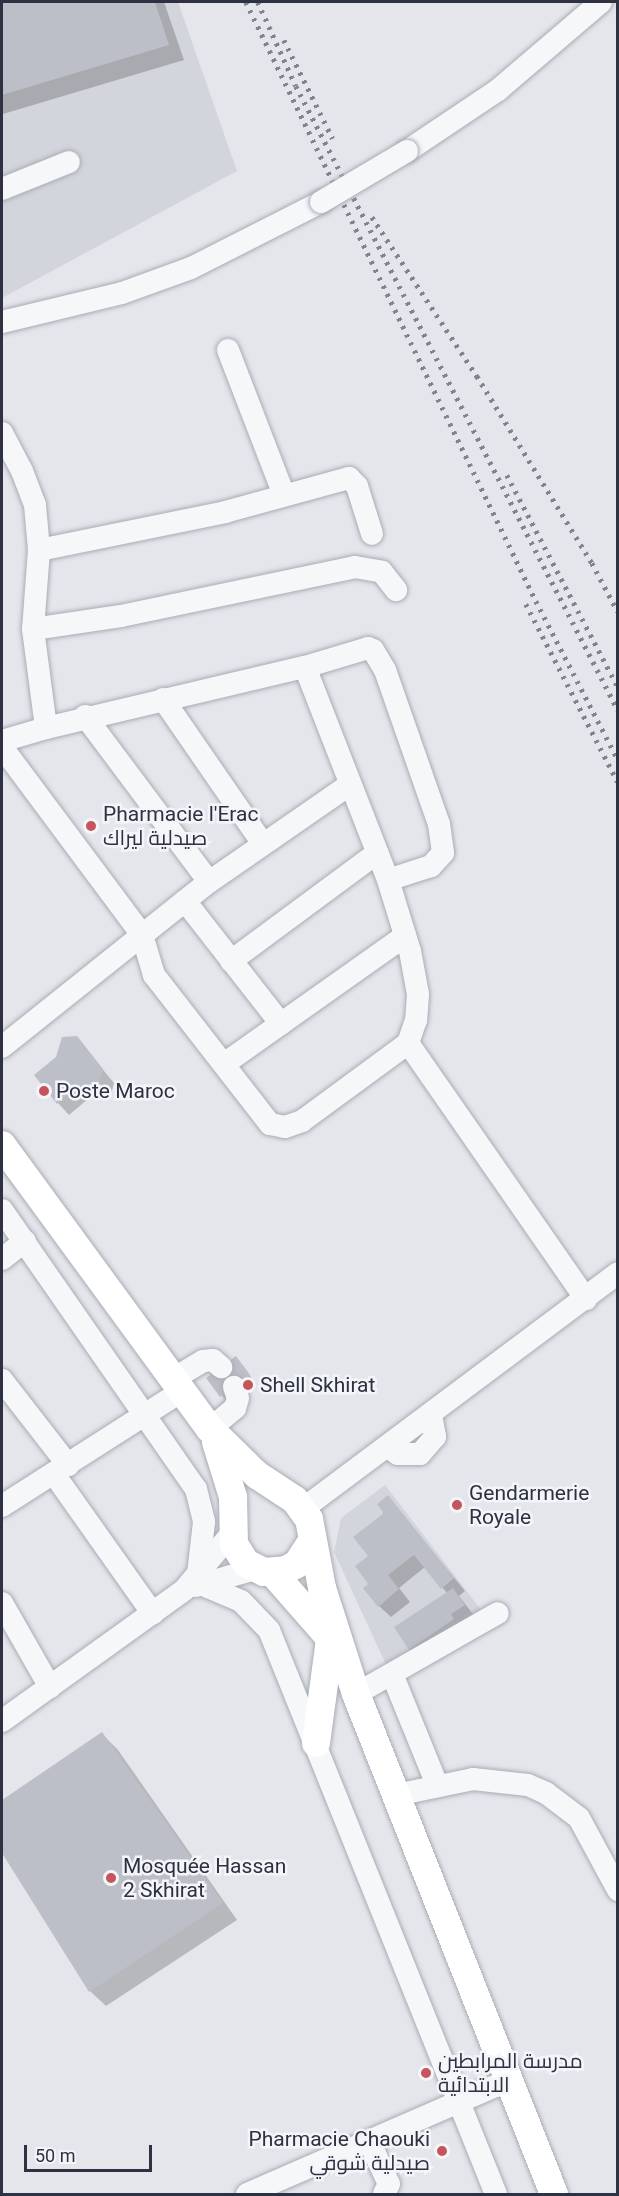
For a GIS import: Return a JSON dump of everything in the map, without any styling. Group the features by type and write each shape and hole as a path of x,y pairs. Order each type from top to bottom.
{"main road":[{"path":"2,1145 210,1429 232,1453 294,1501 312,1541 337,1648 507,2081 554,2194"},
{"path":"210,1429 228,1474 238,1554 264,1571 337,1648"},
{"path":"233,1527 248,1501 271,1493 294,1501"},
{"path":"264,1571 297,1564 312,1541"},
{"path":"316,1743 337,1648"}],"street":[{"path":"2,322 52,313 191,268 321,202 407,151 498,90 601,2"},
{"path":"2,189 69,162"},
{"path":"2,339 52,313"},
{"path":"228,350 284,495"},
{"path":"2,433 22,471 34,505 39,550 33,629 46,728"},
{"path":"39,550 225,512 349,478 357,486 372,534"},
{"path":"33,629 121,615 355,567 382,572 396,590"},
{"path":"2,741 86,716 305,667 368,648 380,657 439,824 443,853 431,866 388,880"},
{"path":"2,747 142,935 154,975 270,1124 285,1127 302,1121 408,1043 416,1020 418,993 405,936 388,880 349,785 305,667"},
{"path":"164,699 263,844"},
{"path":"86,716 209,882"},
{"path":"2,1047 209,882 349,785"},
{"path":"231,961 377,853"},
{"path":"185,901 280,1024"},
{"path":"224,1065 405,936"},
{"path":"408,1043 586,1299"},
{"path":"2,1210 26,1241 147,1417 200,1500 204,1534 194,1583"},
{"path":"2,1259 26,1241"},
{"path":"294,1501 388,1447 618,1273"},
{"path":"2,1506 147,1417 203,1360 213,1360 221,1367"},
{"path":"210,1429 235,1408 238,1398 234,1387"},
{"path":"4,1388 61,1470 153,1614"},
{"path":"2,1720 194,1583 233,1527"},
{"path":"194,1583 264,1571"},
{"path":"194,1583 241,1601 262,1619 316,1743 496,2194"},
{"path":"2,1603 50,1687"},
{"path":"356,1694 498,1613"},
{"path":"392,1674 437,1785"},
{"path":"396,1795 437,1785 492,1779 546,1793 579,1818 618,1890"},
{"path":"247,2194 507,2081"},
{"path":"369,2141 389,2184 384,2194"}],"shaded area":[{"path":"2,2 178,2 237,171 2,298"},
{"path":"385,1485 482,1611 389,1671 334,1552 341,1518"}],"building":[{"path":"2,2 155,2 169,45 2,95"},
{"path":"77,1036 103,1069 98,1086 76,1087 57,1104 34,1075 56,1057 62,1037"},
{"path":"236,1356 250,1375 220,1397 206,1378"},
{"path":"388,1495 454,1578 441,1589 414,1555 388,1575 399,1589 378,1607 363,1588 368,1584 355,1566 368,1556 353,1537 384,1513 377,1504"},
{"path":"453,1588 465,1605 451,1614 454,1619 409,1650 394,1627"},
{"name":"Mosquée Hassan 2 Skhirat","path":"102,1732 223,1903 89,1992 2,1853 2,1800"}],"railway":[{"path":"246,2 536,601 618,760"},
{"path":"258,2 296,86 618,710"},
{"path":"284,40 333,139"},
{"path":"372,217 477,376 592,563 618,612"},
{"path":"507,475 618,687"},
{"path":"526,604 618,782"}],"place":[{"name":"Pharmacie l'Erac صيدلية ليراك","path":"91,826"},
{"name":"Poste Maroc","path":"44,1091"},
{"name":"Shell Skhirat","path":"248,1385"},
{"name":"Gendarmerie Royale","path":"457,1505"},
{"name":"Mosquée Hassan 2 Skhirat","path":"111,1878"},
{"name":"مدرسة المرابطين الابتدائية","path":"426,2073"},
{"name":"Pharmacie Chaouki صيدلية شوقي","path":"442,2151"}]}
